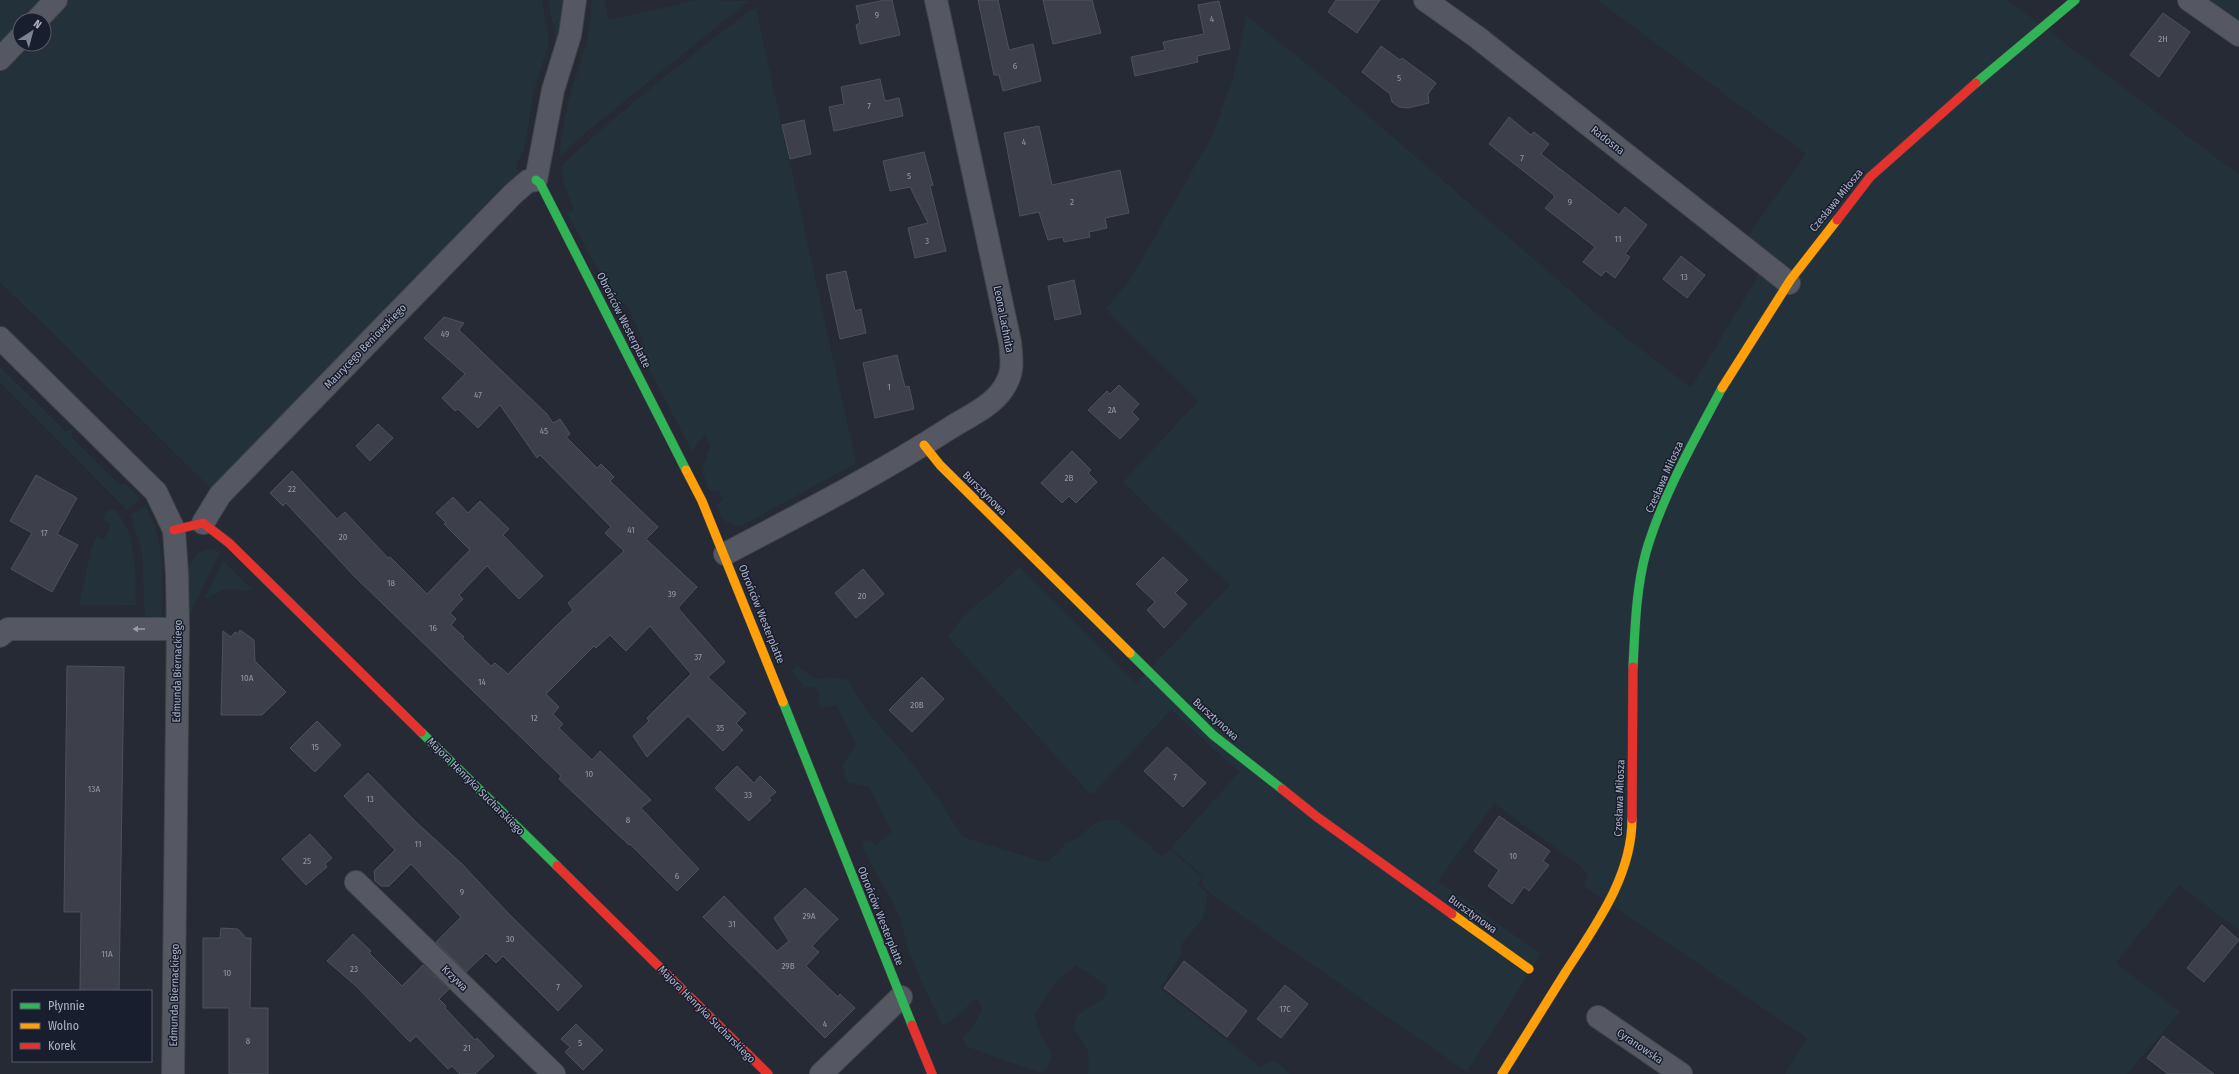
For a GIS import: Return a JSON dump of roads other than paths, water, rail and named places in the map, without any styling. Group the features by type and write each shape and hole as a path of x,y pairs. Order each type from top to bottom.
{"street":[{"path":"45,12 56,0"},
{"path":"536,180 553,90 570,35 575,0"},
{"name":"Leona Lachnita","path":"725,554 827,500 924,445 989,403 1003,389 1012,370 1010,342 936,0"},
{"name":"Radosna","path":"1426,0 1483,42 1789,284"},
{"name":"Czesława Miłosza","path":"1502,1074 1604,912 1624,872 1632,831 1632,695 1636,604 1646,552 1665,498 1726,380 1824,234 1870,177 1927,125 2075,0"},
{"path":"2189,0 2239,35"},
{"path":"0,59 12,46"},
{"name":"Maurycego Beniowskiego","path":"203,522 220,495 513,194 528,181 536,180"},
{"name":"Obrońców Westerplatte","path":"536,180 540,183 603,303 702,502 725,554 932,1074"},
{"name":"Edmunda Biernackiego","path":"0,338 156,492 174,530 177,574 178,629 173,1074"},
{"name":"Bursztynowa","path":"924,445 940,465 1213,735 1317,817 1529,969"},
{"path":"174,530 203,522"},
{"name":"Majora Henryka Sucharskiego","path":"203,522 229,543 768,1074"},
{"path":"0,636 8,629 178,629"},
{"name":"Krzywa","path":"356,882 554,1074"},
{"path":"821,1074 901,997"},
{"name":"Cyranowska","path":"1598,1017 1681,1074"}]}
